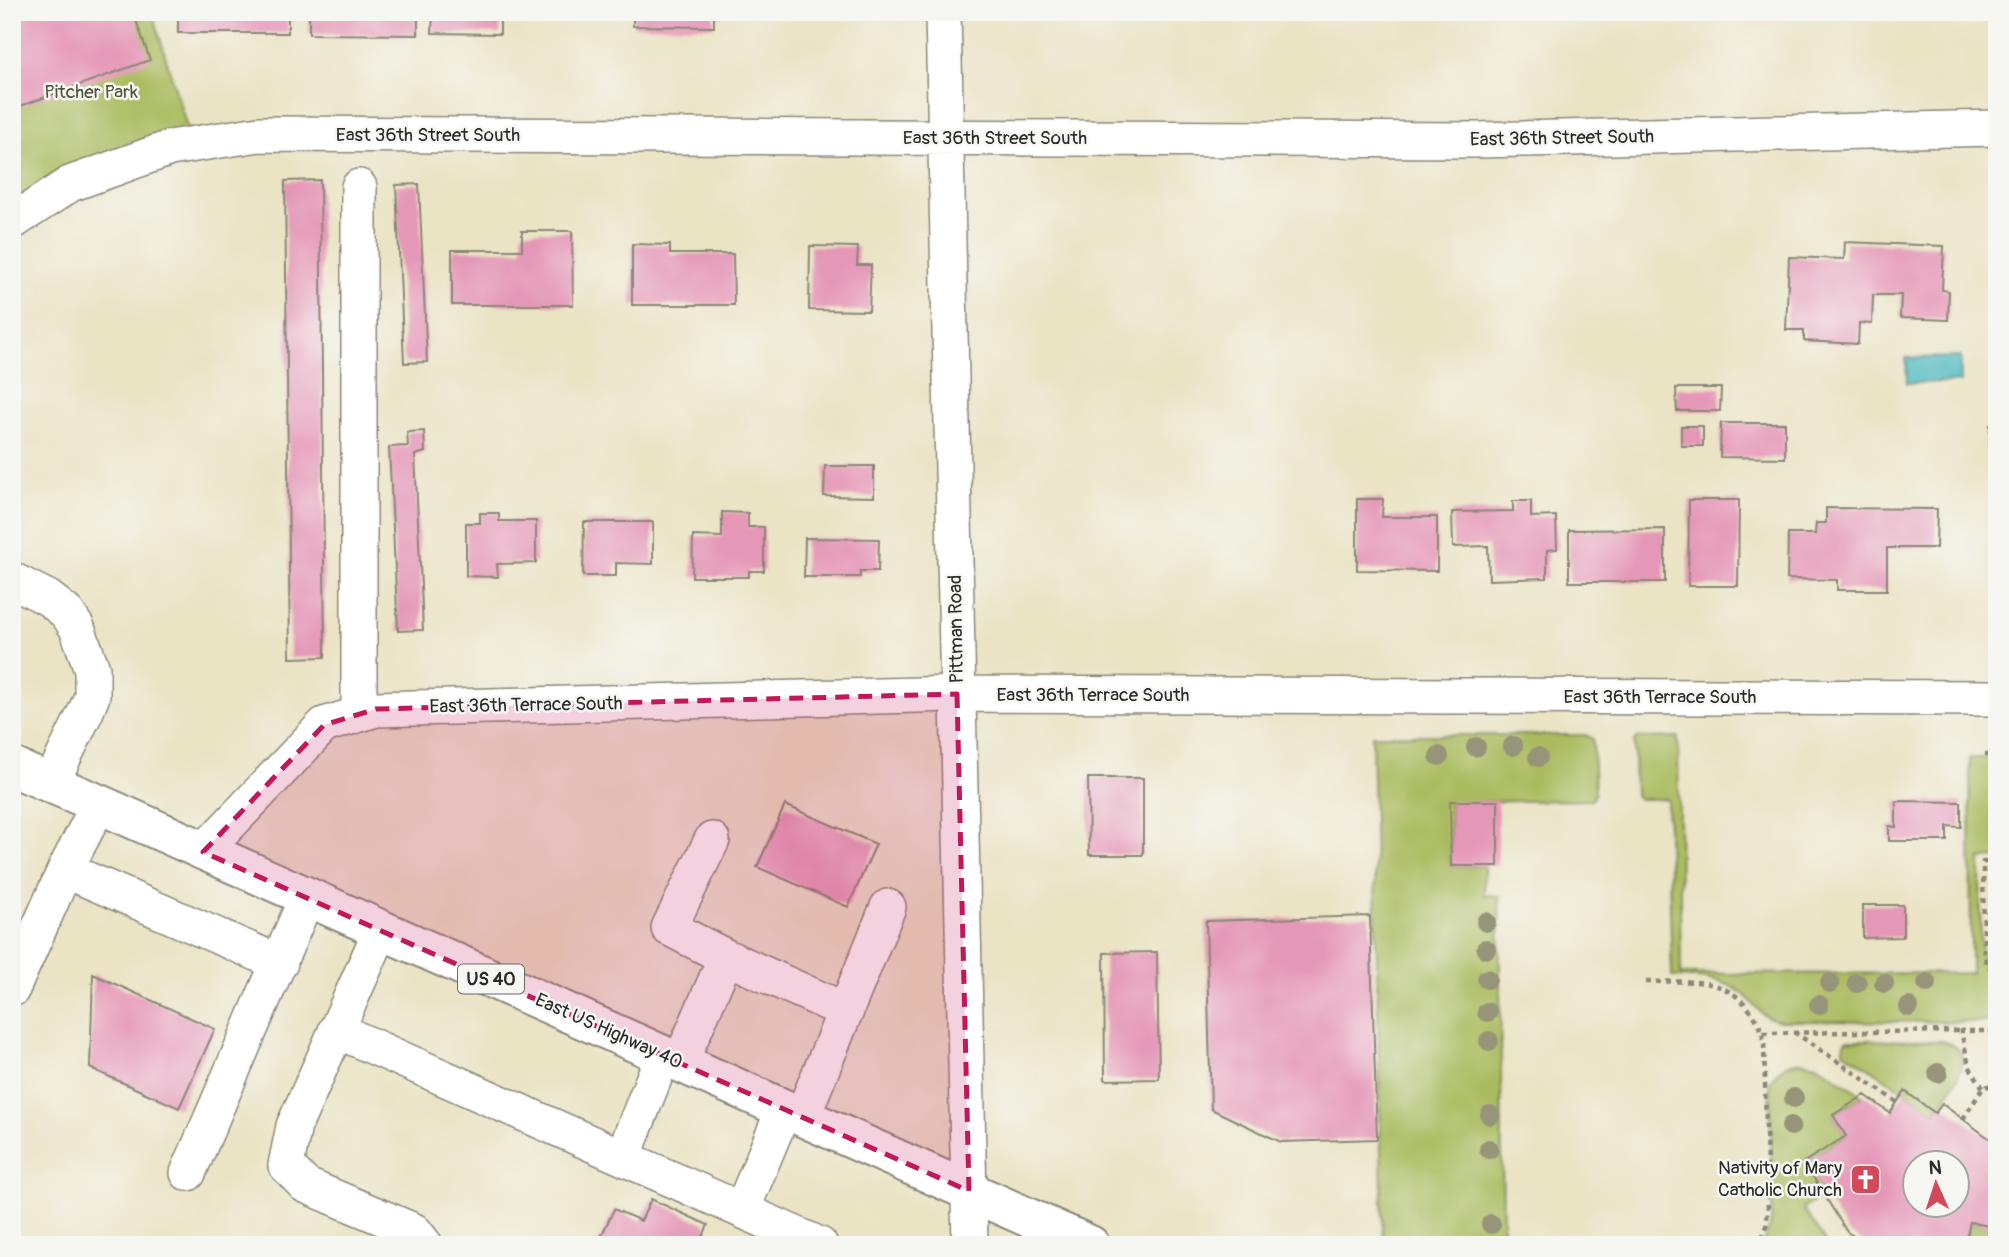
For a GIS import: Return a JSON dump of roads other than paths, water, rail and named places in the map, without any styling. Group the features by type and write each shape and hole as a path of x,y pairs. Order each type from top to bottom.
{"main road":[{"name":"East US Highway 40","path":"12,767 1090,1245"}],"street":[{"name":"Pittman Road","path":"943,12 970,1245"},
{"name":"East 36th Street South","path":"12,222 69,184 170,148 259,134 1478,141 1997,128"},
{"path":"359,187 359,714"},
{"path":"12,580 48,598 66,613 77,628 92,668 92,696 51,783"},
{"name":"East 36th Terrace South","path":"203,852 324,725 376,709 957,694 1997,698"},
{"path":"12,989 65,870 99,804"},
{"path":"712,840 669,928 846,1011"},
{"path":"65,870 280,963"},
{"path":"188,1173 307,898"},
{"path":"742,1210 846,1011 888,907"},
{"path":"381,930 294,1126 286,1165 305,1185 414,1231 425,1245"},
{"path":"623,1157 671,1059 726,957"},
{"path":"336,1030 820,1245"}],"water":[{"path":"1961,357 1961,382 1907,383 1906,358"}],"place":[{"name":"Nativity of Mary Catholic Church","path":"1865,1179"}],"park label":[{"name":"Pitcher Park","path":"91,92"}]}
